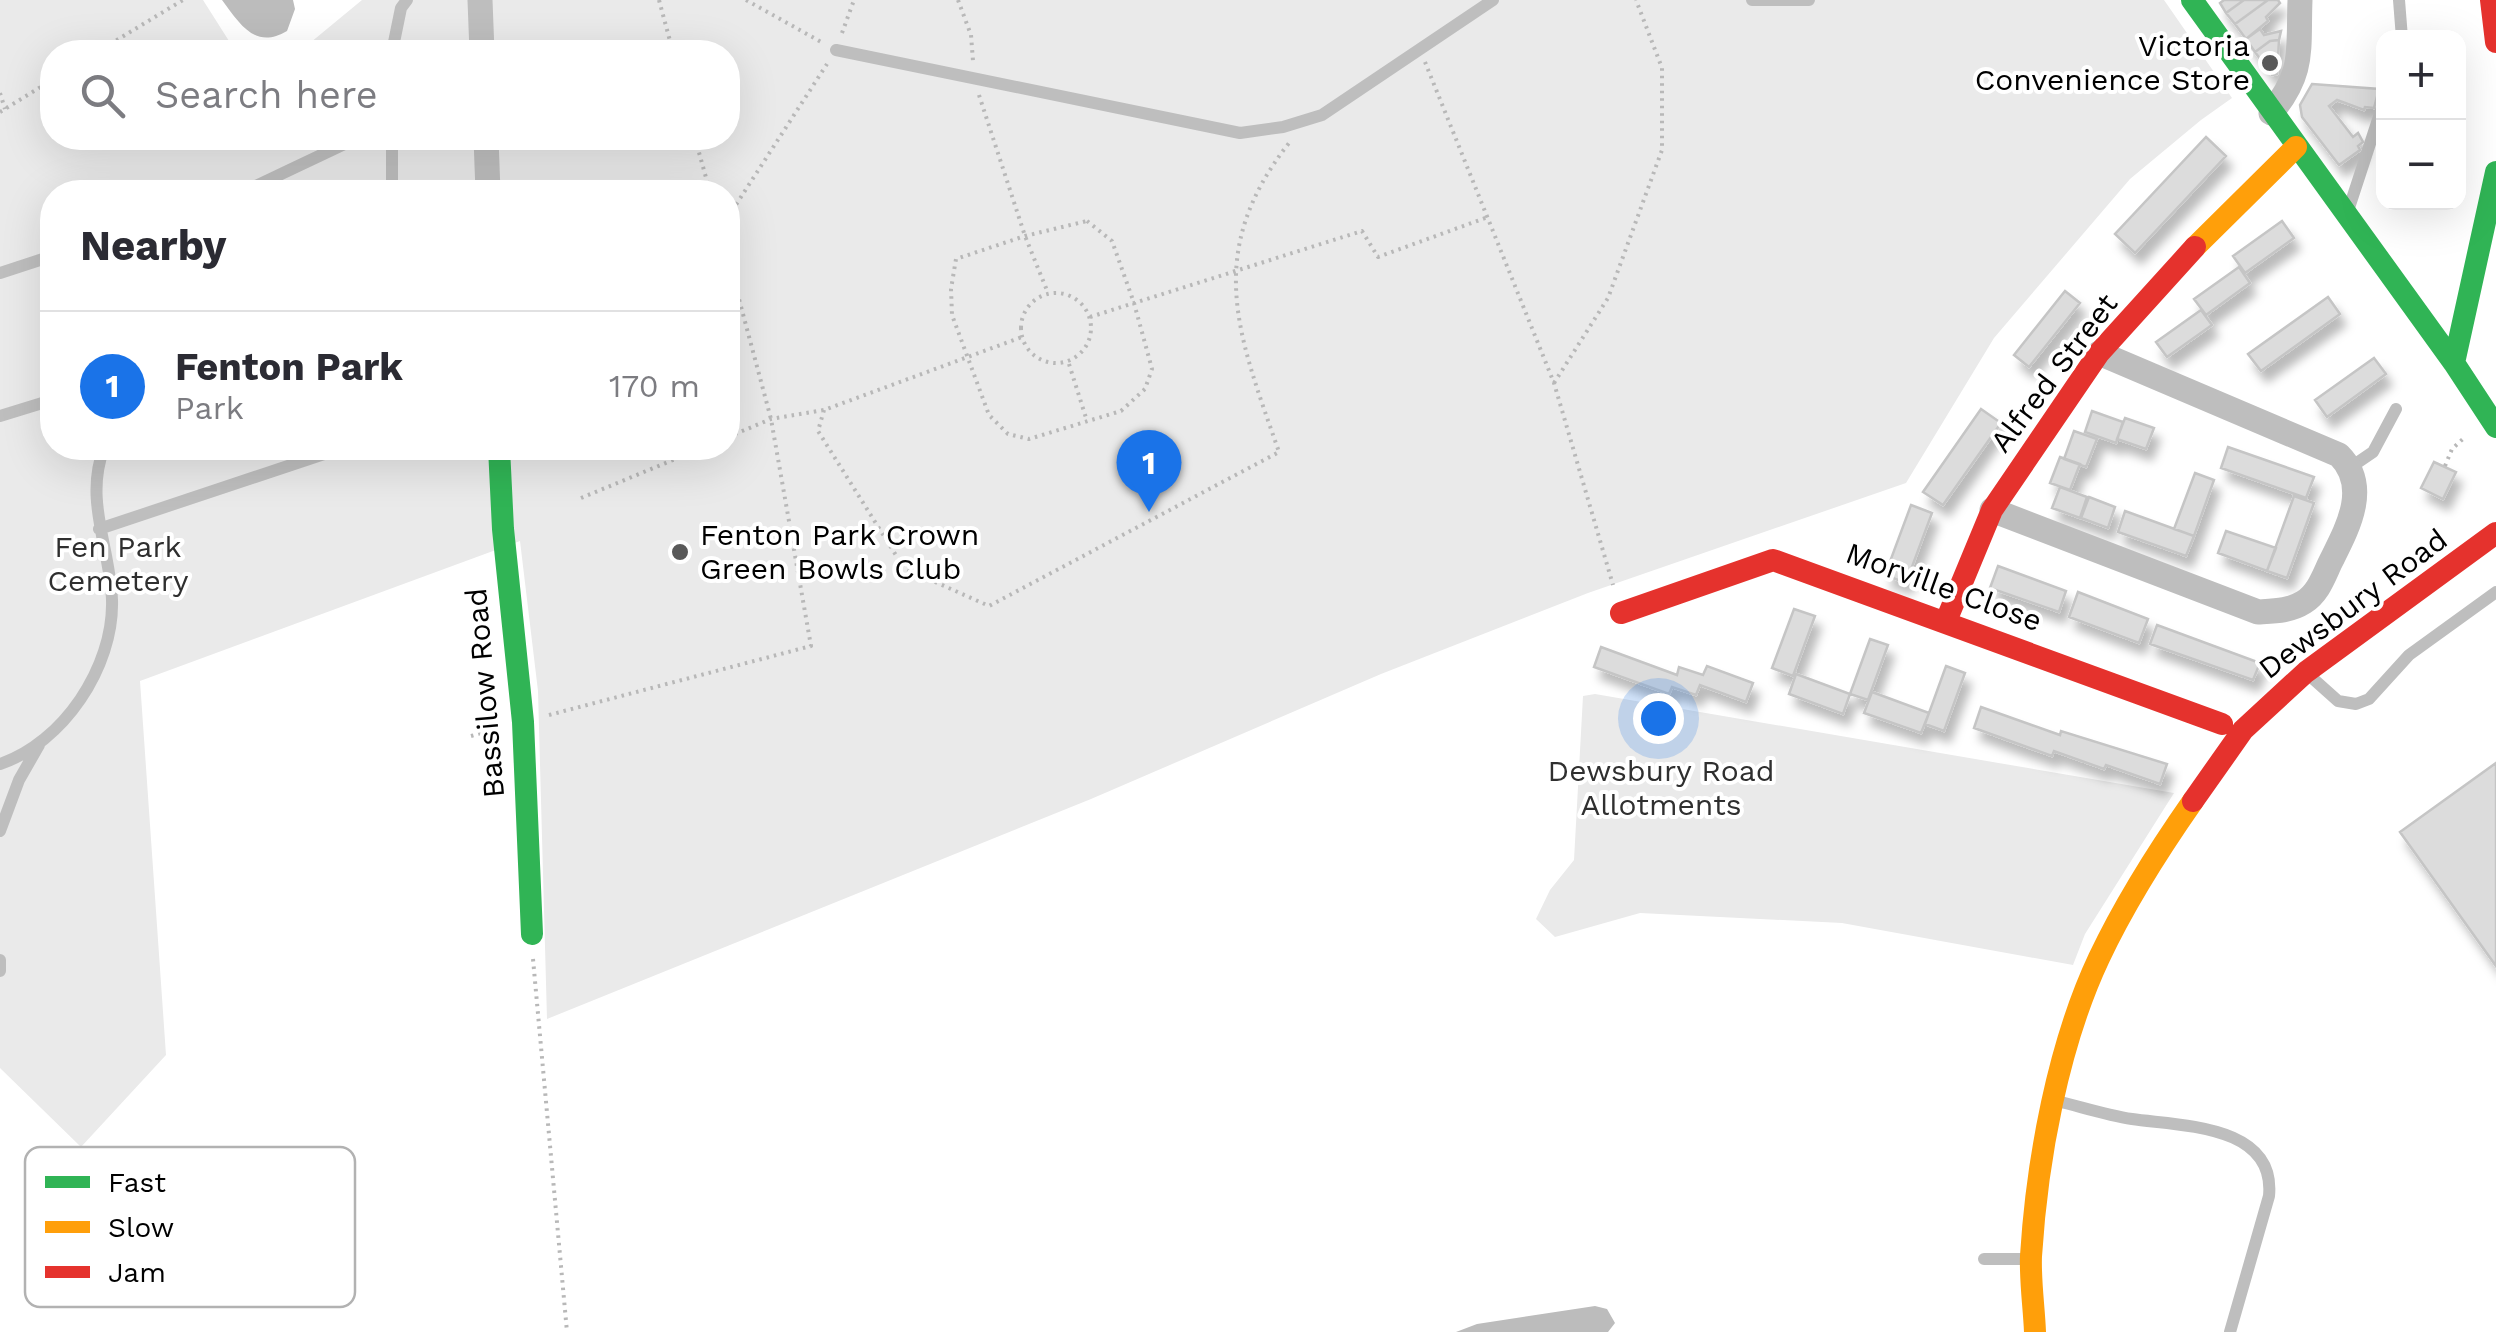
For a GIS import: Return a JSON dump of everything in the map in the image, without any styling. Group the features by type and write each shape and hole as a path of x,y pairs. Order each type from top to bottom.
{"street":[{"path":"480,0 482,40"},
{"path":"2192,0 2496,427"},
{"path":"2272,113 2290,89 2297,68 2300,0"},
{"path":"2491,0 2496,42"},
{"name":"Alfred Street","path":"1946,621 1992,510 2099,354 2204,237 2296,147"},
{"path":"486,150 488,180"},
{"path":"2454,363 2496,172"},
{"path":"1992,510 2258,612 2284,611 2316,592 2353,516 2351,467 2339,455 2099,354"},
{"name":"Bassilow Road","path":"500,460 503,530 523,722 532,934"},
{"name":"Dewsbury Road","path":"2035,1332 2032,1259 2039,1179 2054,1100 2072,1032 2098,960 2156,853 2233,727 2496,533"},
{"name":"Morville Close","path":"1622,613 1773,560 2233,727"}],"lane":[{"path":"394,40 401,8 407,0"},
{"path":"836,50 1240,133 1283,127 1322,115 1493,0"},
{"path":"1752,0 1809,0"},
{"path":"2399,0 2401,30"},
{"path":"2345,215 2378,120"},
{"path":"268,180 332,150"},
{"path":"392,150 392,180"},
{"path":"0,273 40,260"},
{"path":"1,416 40,404"},
{"path":"2351,467 2373,452 2396,409"},
{"path":"0,764 40,742 68,715 92,680 107,642 112,603 95,498 100,460"},
{"path":"100,529 306,460"},
{"path":"2306,672 2338,701 2356,704 2369,699 2408,655 2496,592"},
{"path":"0,831 19,780 40,742"},
{"path":"0,960 0,972"},
{"path":"2054,1100 2114,1116 2190,1125 2240,1140 2260,1158 2270,1182 2269,1196 2230,1332"},
{"path":"1984,1259 2032,1259"}],"path":[{"path":"117,40 183,0"},
{"path":"659,0 670,40"},
{"path":"746,0 836,50"},
{"path":"740,198 836,50 854,0"},
{"path":"958,0 971,36 974,79 1048,294"},
{"path":"1554,383 1608,298 1662,150 1662,68 1636,0"},
{"path":"1420,50 1554,383 1622,613"},
{"path":"0,93 3,110 40,87"},
{"path":"824,410 818,431 904,568 990,606 1280,452 1242,340 1234,270 1237,244 1248,212 1288,144"},
{"path":"699,150 707,180"},
{"path":"1090,317 1362,231 1378,257 1488,217"},
{"path":"1087,221 1112,241 1152,369 1144,389 1122,411 1029,439 1008,434 989,415 952,314 950,289 956,259 1025,236 1087,221"},
{"path":"1048,294 1068,294 1078,300 1090,317 1092,333 1088,345 1068,362 1038,359 1022,337 1023,316 1033,301 1048,294"},
{"path":"472,736 811,646 771,419 740,303"},
{"path":"740,432 771,419 824,410 1022,337"},
{"path":"1068,362 1087,422"},
{"path":"2445,466 2456,443 2465,436"},
{"path":"580,498 673,460"},
{"path":"532,934 537,1024 568,1332"}],"green space":[{"name":"Fen Park Cemetery","path":"0,0 203,0 228,40 40,40 40,150 740,150 740,40 314,40 362,0 2164,0 2232,98 2130,179 1994,338 1906,483 1588,593 1381,674 1091,799 547,1019 538,691 520,541 140,681 166,1055 81,1147 0,1068"},
{"name":"Dewsbury Road Allotments","path":"1595,694 2174,793 2085,934 2073,965 1842,923 1640,913 1555,937 1536,919 1550,890 1574,860 1583,696"}],"shaded area":[{"path":"222,0 293,0 295,9 287,31 266,38 249,32"},
{"path":"1595,1306 1607,1309 1615,1323 1608,1332 1456,1332 1477,1324"}],"building":[{"path":"2244,0 2226,13 2220,3"},
{"path":"2244,0 2268,0 2235,24 2226,13"},
{"path":"2268,0 2280,3 2266,17 2268,21 2246,39 2235,24"},
{"path":"2260,29 2264,35 2281,31 2279,40 2270,41 2255,52 2246,39"},
{"name":"Victoria Convenience Store","path":"2279,40 2277,74 2272,75 2255,52 2270,41"},
{"path":"2312,84 2376,89 2374,108 2364,110 2337,100 2329,106 2353,137 2358,133 2363,142 2358,146 2360,150 2339,165 2302,117 2300,105"},
{"path":"2206,137 2226,156 2135,253 2115,234"},
{"path":"2282,221 2294,238 2245,273 2233,256"},
{"path":"2239,267 2250,283 2206,315 2194,299"},
{"path":"2065,291 2080,303 2029,367 2014,355"},
{"path":"2328,297 2340,314 2261,371 2248,354"},
{"path":"2201,310 2212,325 2167,357 2156,342"},
{"path":"2374,358 2386,374 2327,417 2315,400"},
{"path":"1981,409 2001,423 1943,505 1923,492"},
{"path":"2092,411 2123,422 2116,443 2085,432"},
{"path":"2125,418 2154,428 2146,449 2117,439"},
{"path":"2074,431 2097,439 2086,467 2064,459"},
{"path":"2228,447 2314,477 2306,498 2221,468"},
{"path":"2060,457 2080,464 2070,490 2050,483"},
{"path":"2434,462 2456,472 2443,499 2421,488"},
{"path":"2195,473 2214,480 2194,536 2174,529"},
{"path":"2060,487 2087,497 2080,518 2052,508"},
{"path":"2294,496 2314,503 2287,578 2267,571"},
{"path":"2089,497 2115,507 2108,528 2081,518"},
{"path":"1911,505 1932,513 1906,583 1885,575"},
{"path":"2125,511 2194,536 2186,556 2118,532"},
{"path":"2226,531 2276,548 2267,571 2218,553"},
{"path":"1998,566 2066,591 2059,612 1990,588"},
{"path":"2078,592 2148,619 2139,643 2069,617"},
{"path":"1794,609 1815,616 1793,676 1772,668"},
{"path":"2157,625 2260,663 2253,680 2150,644"},
{"path":"1870,639 1888,645 1868,700 1850,694"},
{"path":"1601,647 1677,675 1679,667 1703,675 1707,666 1753,683 1746,702 1700,685 1696,695 1672,687 1669,694 1594,667"},
{"path":"1946,666 1965,673 1944,731 1925,724"},
{"path":"1796,674 1850,694 1843,714 1789,694"},
{"path":"1872,692 1929,713 1921,733 1864,713"},
{"path":"1981,707 2060,735 2061,731 2167,764 2160,784 2054,751 2052,756 1974,728"},
{"path":"2496,763 2496,966 2400,832"}],"traffic: fast":[{"path":"2192,0 2496,427"},
{"path":"2454,363 2496,172"},
{"path":"500,460 523,722 532,934"}],"traffic: slow":[{"path":"2195,247 2296,147"},
{"path":"2035,1332 2031,1256 2038,1181 2052,1104 2072,1028 2099,958 2120,917 2193,801"}],"traffic: jam":[{"path":"2491,0 2496,42"},
{"path":"1946,621 1992,510 2099,353 2195,247"},
{"path":"2193,801 2243,730 2306,672 2496,533"},
{"path":"1621,613 1773,560 2222,724"}],"place":[{"name":"Victoria Convenience Store","path":"2270,63"},
{"name":"Fenton Park","path":"1149,512"},
{"name":"Fenton Park Crown Green Bowls Club","path":"680,552"}]}
